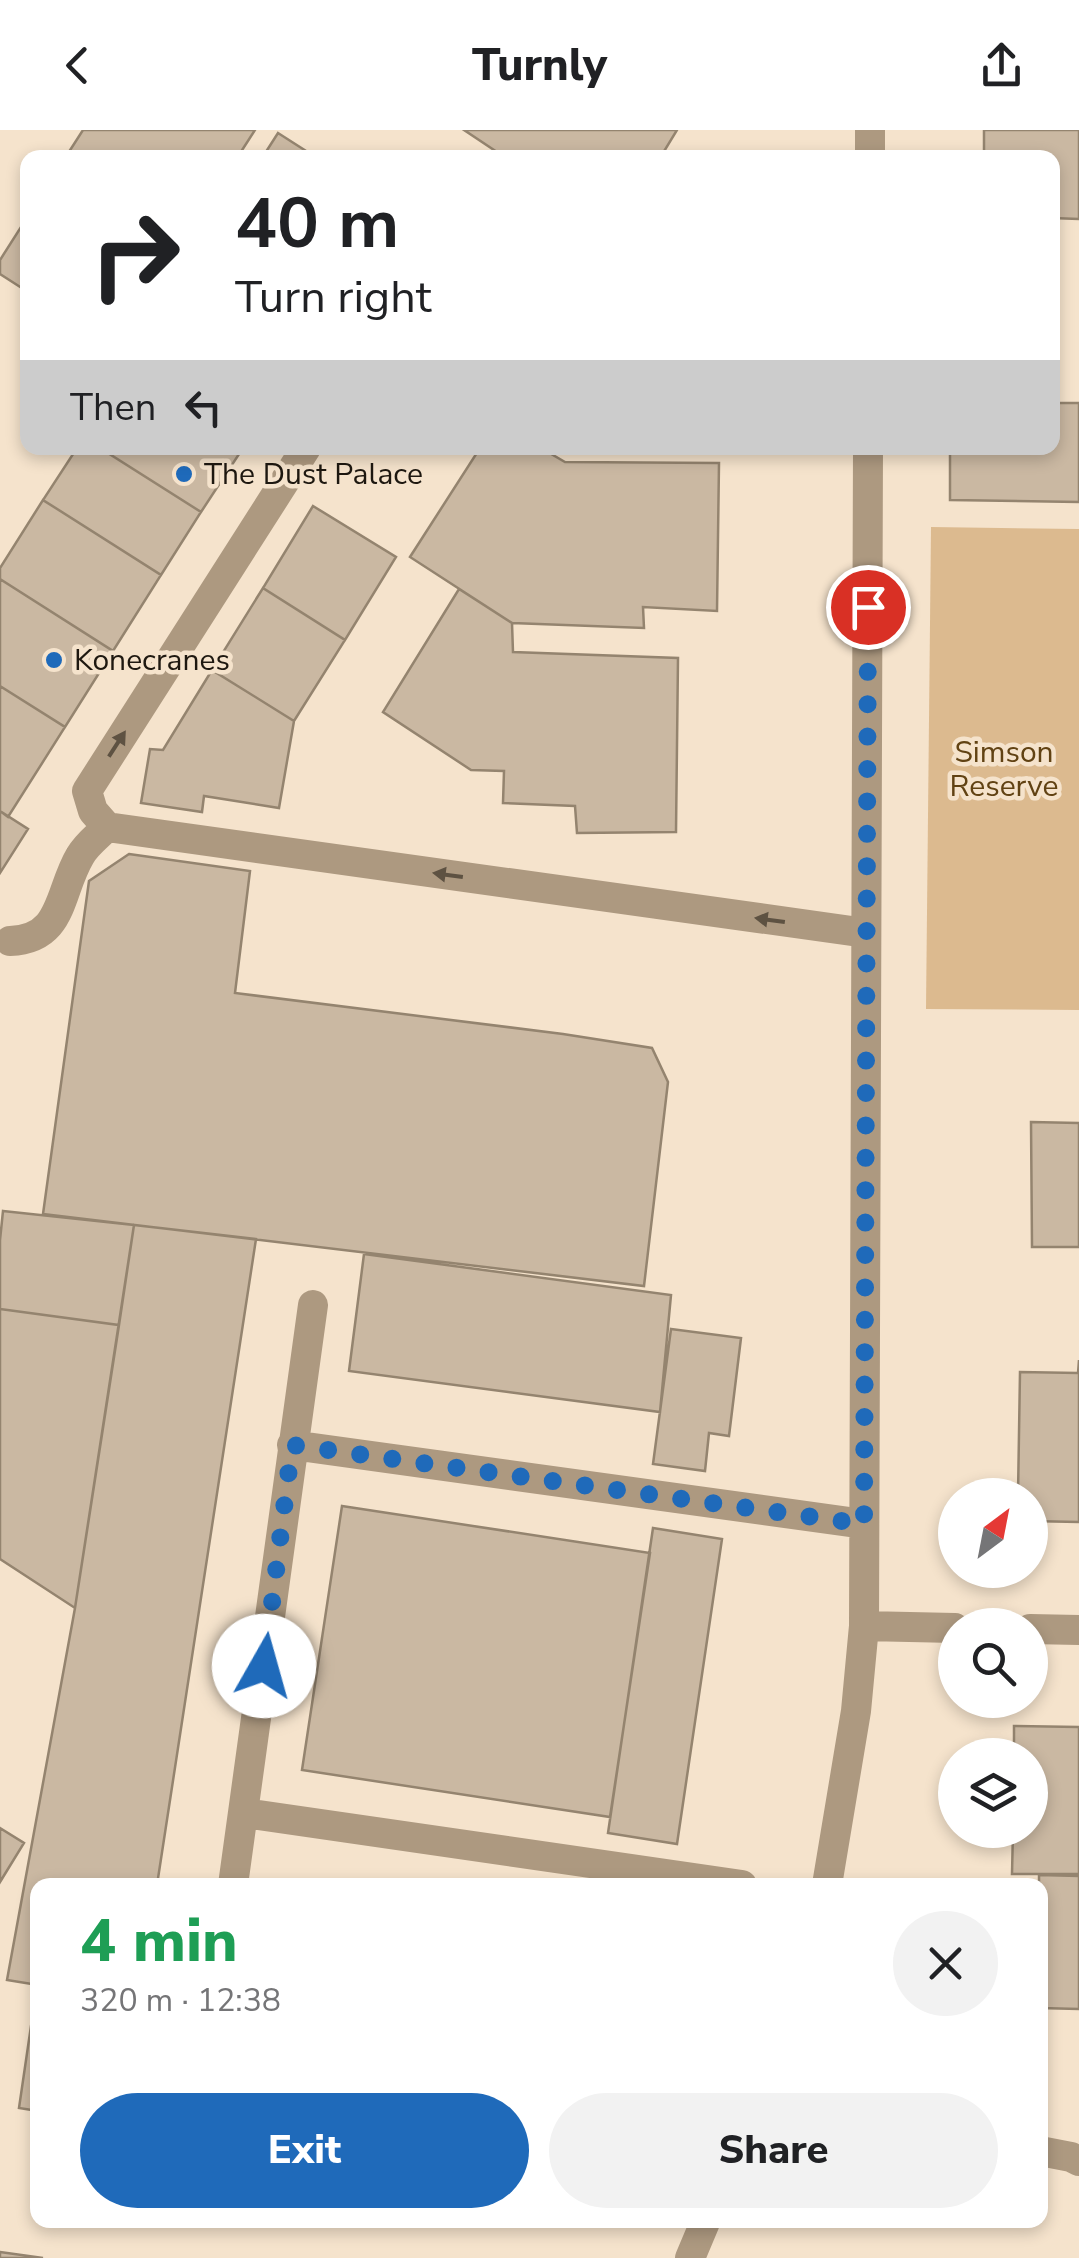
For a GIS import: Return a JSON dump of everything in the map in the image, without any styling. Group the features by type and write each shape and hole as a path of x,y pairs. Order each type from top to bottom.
{"street":[{"path":"302,455 86,792 94,811 107,826 866,933"},
{"path":"828,1878 856,1711 864,1626 868,455"},
{"path":"10,941 26,940 50,926 80,854 107,826"},
{"path":"234,1878 313,1306"},
{"path":"292,1445 864,1524"},
{"path":"864,1626 938,1628"},
{"path":"1048,1629 1079,1630"},
{"path":"245,1813 694,1878"},
{"path":"1048,2153 1079,2161"},
{"path":"690,2258 703,2228"}],"green space":[{"name":"Simson Reserve","path":"931,527 1079,529 1079,1010 926,1009"}],"building":[{"path":"83,130 255,130 242,150 70,150"},
{"path":"464,130 677,130 665,150 494,150"},
{"path":"984,130 1079,130 1079,219 1060,218 1060,150 984,150"},
{"path":"278,133 305,150 267,150"},
{"path":"20,229 20,287 0,274 0,260"},
{"path":"1060,403 1079,403 1079,502 950,500 950,455 1060,455"},
{"path":"72,455 111,455 201,512 161,575 43,500"},
{"name":"The Dust Palace","path":"111,455 238,455 201,512"},
{"path":"476,455 553,455 565,462 719,463 717,611 643,607 644,628 512,623 410,557"},
{"path":"43,500 161,575 113,651 0,579 0,568"},
{"path":"313,506 396,557 345,640 263,588"},
{"name":"Konecranes","path":"0,579 113,651 65,727 0,686"},
{"path":"263,588 345,640 294,721 212,670"},
{"path":"459,589 512,623 513,652 678,658 676,832 577,833 575,806 503,803 504,771 471,770 383,712"},
{"path":"212,670 294,721 279,808 204,796 202,812 141,803 150,749 163,750"},
{"path":"0,686 65,727 8,817 0,811"},
{"path":"0,811 28,829 0,873"},
{"path":"129,854 250,871 235,993 652,1048 668,1082 644,1286 43,1214 89,881"},
{"path":"1031,1122 1079,1123 1079,1247 1032,1247"},
{"path":"3,1211 134,1225 119,1325 0,1309"},
{"path":"134,1225 256,1239 158,1878 30,1878 30,1984 7,1980 75,1608"},
{"path":"364,1254 671,1295 660,1412 349,1371"},
{"path":"0,1309 119,1325 75,1608 0,1559"},
{"path":"671,1329 741,1338 729,1436 709,1433 705,1471 653,1464"},
{"path":"1079,1360 1079,1522 1048,1521 1048,1478 1018,1478 1020,1372 1078,1373"},
{"path":"342,1506 650,1553 610,1817 302,1770"},
{"path":"653,1528 722,1539 677,1844 608,1833"},
{"path":"1014,1726 1079,1727 1079,1874 1012,1874 1013,1848 1048,1848 1048,1738 1014,1738"},
{"path":"0,1828 24,1843 0,1882"},
{"path":"1079,1876 1079,2009 1048,2008 1048,1878 1039,1878"},
{"path":"30,2033 30,2110 19,2108"},
{"path":"0,2252 43,2258 0,2258"}],"place":[{"name":"The Dust Palace","path":"184,474"},
{"name":"Konecranes","path":"54,660"}],"route":[{"path":"264,1666 292,1445 864,1524 868,607"}]}
